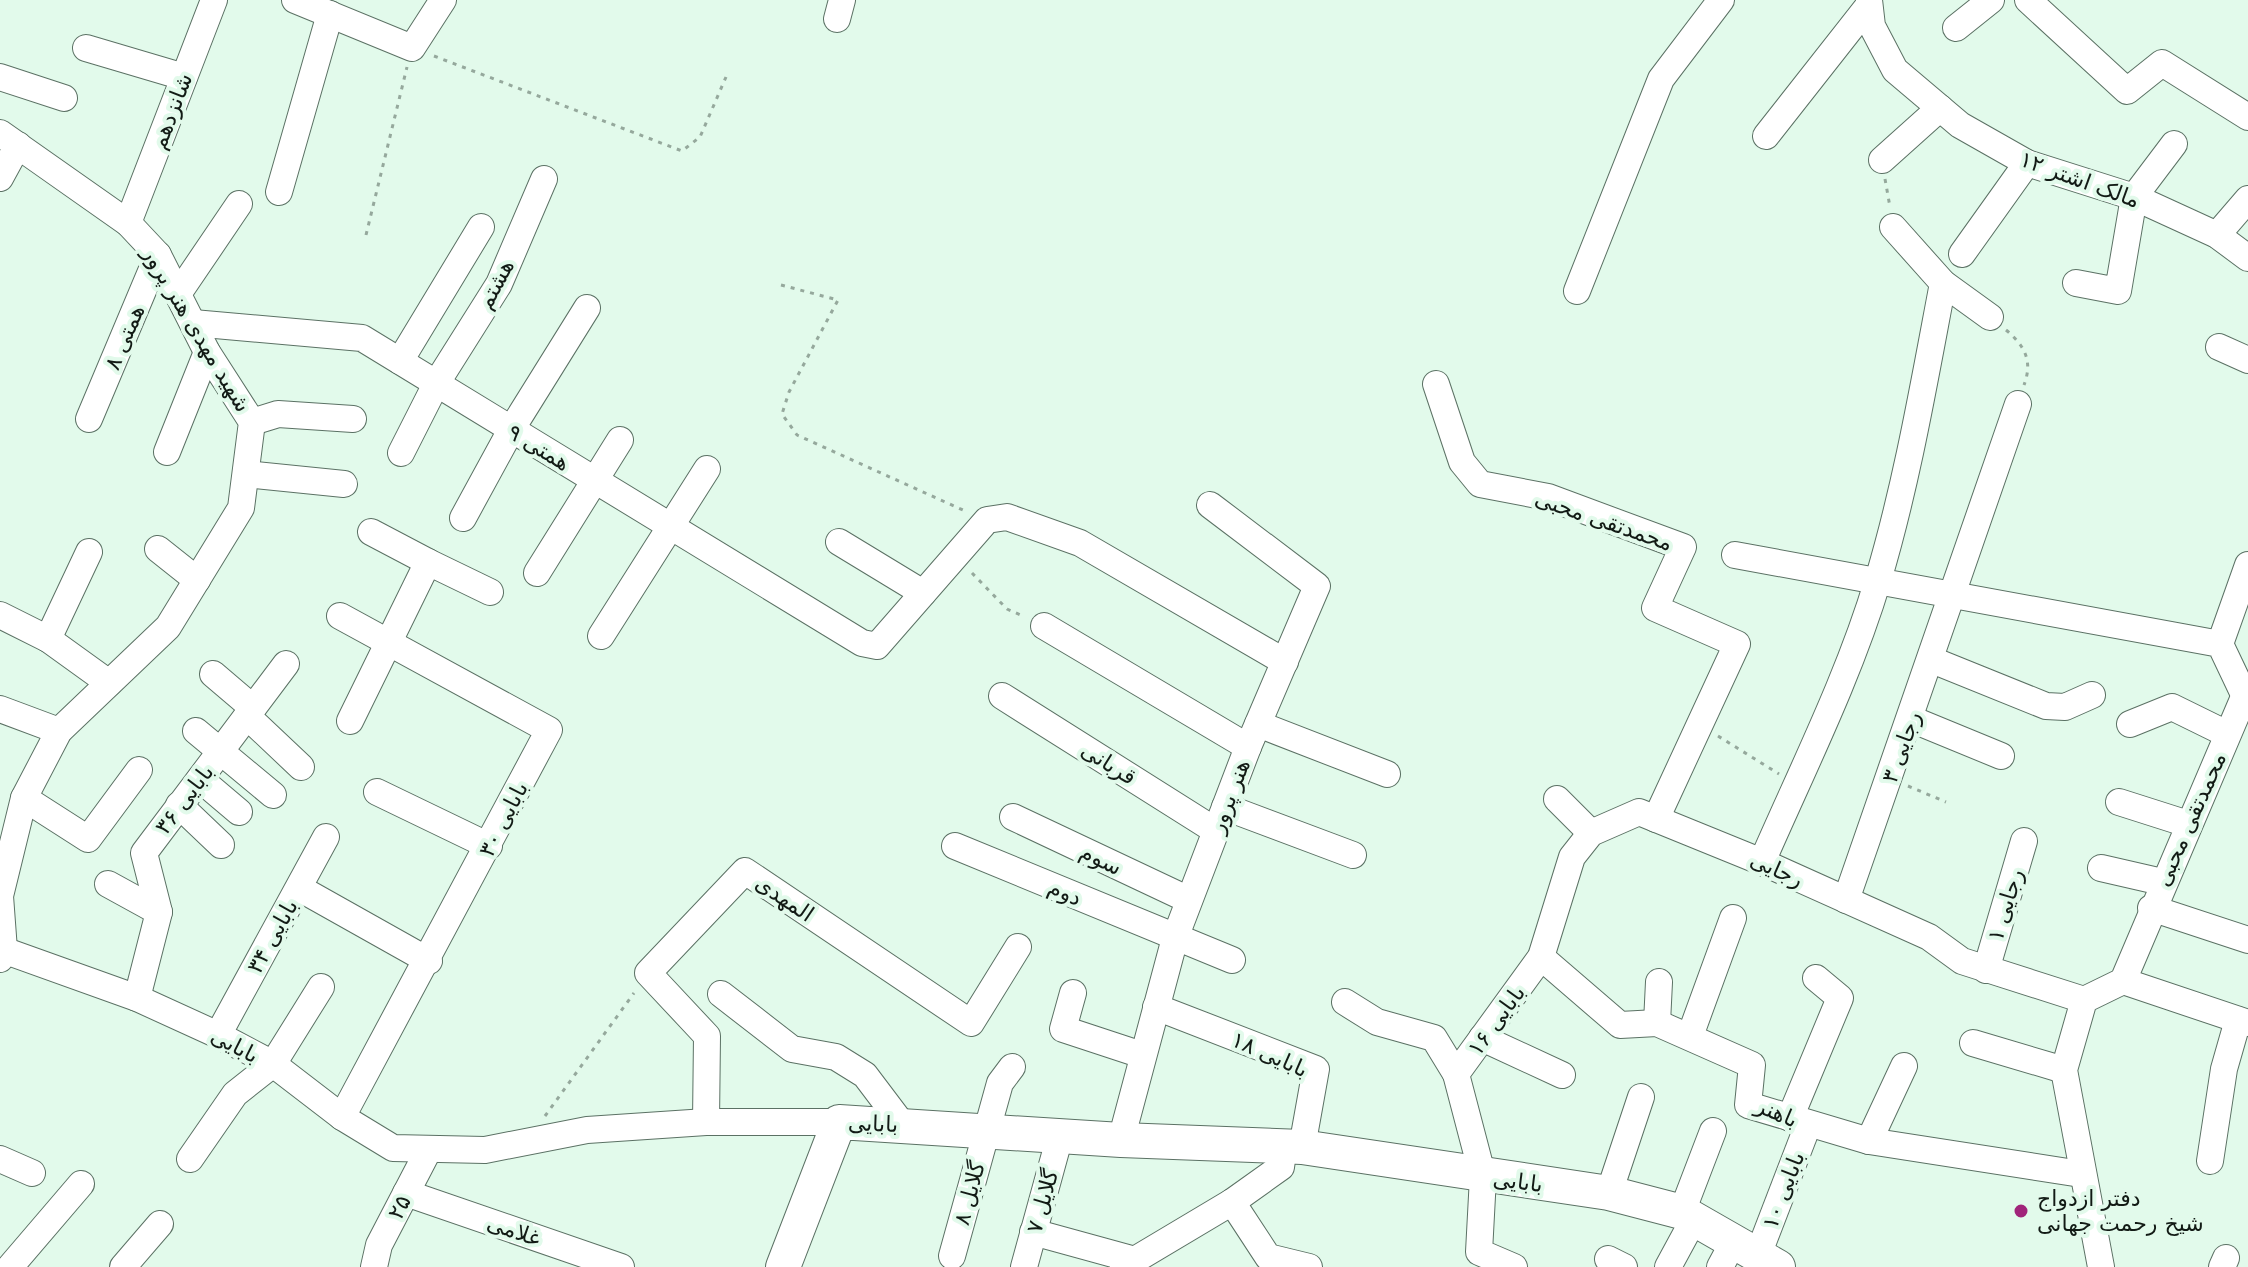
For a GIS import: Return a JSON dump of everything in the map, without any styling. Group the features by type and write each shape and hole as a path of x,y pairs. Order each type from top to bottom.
{"main road":[{"name":"بابایی","path":"839,1122 987,1129 1121,1140 1293,1146 1483,1177 1609,1193 1688,1216 1748,1257"},
{"path":"783,1267 839,1122"}],"street":[{"name":"شانزدهم","path":"128,223 214,0"},
{"path":"295,0 345,12 412,48 443,0"},
{"path":"1577,291 1661,79 1721,0"},
{"path":"1956,28 1991,0"},
{"path":"2028,0 2127,91 2162,63 2248,117"},
{"path":"1766,136 1869,3"},
{"name":"مالک اشتر ۱۲","path":"1869,3 1872,26 1895,70 1960,125 2027,163 2134,197 2217,235 2248,258"},
{"path":"279,192 345,12"},
{"path":"86,48 184,77"},
{"path":"0,77 64,98"},
{"path":"1882,160 1940,108"},
{"path":"0,178 9,139"},
{"name":"شهید مهدی هنر پرور","path":"1,953 0,896 24,798 59,731 168,627 241,508 252,422 207,352 158,255 128,223 9,139"},
{"path":"2076,283 2118,291 2134,197 2174,144"},
{"path":"1962,254 2027,163"},
{"name":"هشتم","path":"401,453 436,384 499,284 544,179"},
{"path":"2217,235 2248,199"},
{"path":"178,294 239,204"},
{"path":"400,361 481,227"},
{"path":"1893,227 1943,283 1990,317"},
{"name":"همتی ۸","path":"89,419 158,255"},
{"path":"1762,862 1877,583 1910,457 1943,283"},
{"path":"463,518 511,430 587,308"},
{"name":"همتی ۹","path":"193,323 362,338 862,643 877,646 923,593"},
{"path":"2219,347 2248,360"},
{"path":"167,452 207,352"},
{"name":"محمدتقی محبی","path":"1436,384 1462,462 1480,484 1548,497 1683,547 1655,608 1737,644 1656,819"},
{"name":"رجایی ۳","path":"1846,900 1932,660 2018,404"},
{"path":"252,422 278,414 353,419"},
{"path":"537,573 620,440"},
{"path":"601,636 707,469"},
{"path":"246,474 344,484"},
{"name":"هنر پرور","path":"1121,1140 1175,938 1253,736 1317,586 1210,505"},
{"path":"839,542 923,593 987,520 1007,517 1080,543 1285,662"},
{"path":"371,532 490,592"},
{"path":"158,549 197,580"},
{"path":"48,639 89,552"},
{"path":"1735,555 2220,644 2242,602 2248,565"},
{"path":"350,721 428,562"},
{"path":"0,615 48,639 109,683"},
{"name":"بابایی ۳۰","path":"340,616 549,730 429,961 342,1117"},
{"path":"1044,626 1253,736 1387,774"},
{"name":"محمدتقی محبی","path":"2123,981 2162,882 2227,734 2246,700 2220,644"},
{"path":"1932,660 2046,706 2065,707 2092,695"},
{"name":"بابایی ۳۶","path":"137,998 159,912 144,853 286,664"},
{"path":"213,674 301,767"},
{"name":"قربانی","path":"1002,696 1220,819 1353,855"},
{"path":"2130,724 2172,707 2227,734"},
{"path":"0,709 59,731"},
{"path":"1911,719 2001,756"},
{"path":"196,731 273,795"},
{"path":"24,798 88,839 139,770"},
{"path":"200,779 239,812"},
{"path":"377,792 489,846"},
{"path":"1541,957 1572,857 1591,833 1557,799"},
{"path":"2119,802 2188,824"},
{"path":"179,805 221,845"},
{"name":"رجایی","path":"1591,833 1639,812 1762,862 1929,937 1962,961 2084,1000"},
{"name":"سوم","path":"1013,817 1189,900"},
{"name":"بابایی ۳۴","path":"218,1035 326,837"},
{"name":"رجایی ۱","path":"1986,970 2024,841"},
{"name":"دوم","path":"955,846 1232,960"},
{"path":"2101,868 2162,882"},
{"name":"المهدی","path":"648,973 745,871 971,1023 1018,947"},
{"path":"108,884 159,912"},
{"path":"299,888 429,961"},
{"path":"2151,908 2248,940"},
{"path":"1690,1036 1733,918"},
{"name":"بابایی","path":"1,953 137,998 218,1035 273,1064 342,1117 393,1148 485,1150 587,1130 706,1122 839,1122"},
{"name":"باهنر","path":"1541,957 1620,1025 1657,1023 1752,1065 1748,1105 1869,1141 2081,1174"},
{"name":"بابایی ۱۶","path":"1514,1267 1479,1252 1483,1177 1456,1074 1541,957"},
{"path":"648,973 707,1036 706,1122"},
{"name":"بابایی ۱۰","path":"1748,1257 1799,1122 1840,998 1816,978"},
{"path":"2101,1267 2081,1174 2064,1070 2084,1000 2123,981 2243,1021 2224,1069 2210,1161"},
{"path":"1657,1023 1659,982"},
{"path":"190,1159 235,1094 273,1064 321,987"},
{"path":"1073,993 1063,1029 1142,1055"},
{"path":"721,994 792,1049 836,1057 865,1075 902,1124"},
{"path":"1345,1002 1377,1022 1434,1038 1456,1074"},
{"name":"بابایی ۱۸","path":"1156,1007 1316,1069 1293,1146"},
{"path":"1482,1038 1562,1075"},
{"path":"1973,1043 2064,1070"},
{"path":"1869,1141 1904,1066"},
{"name":"گلایل ۸","path":"952,1256 1000,1083 1012,1067"},
{"path":"1609,1193 1641,1097"},
{"path":"1668,1267 1688,1216 1713,1131"},
{"name":"گلایل ۷","path":"1024,1267 1060,1136"},
{"path":"1033,1232 1129,1263 1232,1202 1281,1167 1293,1146"},
{"name":"۲۵","path":"374,1267 379,1245 429,1149"},
{"path":"0,1159 32,1173"},
{"path":"10,1267 81,1184"},
{"name":"غلامی","path":"406,1193 621,1267"},
{"path":"1232,1202 1265,1262 1309,1267"},
{"path":"123,1267 160,1224"}],"path":[{"path":"366,235 412,48 682,151 700,137 726,77"},
{"path":"1882,160 1893,227"},
{"path":"781,285 838,300 789,392 782,414 797,435 987,520"},
{"path":"1990,317 2024,347 2029,361 2018,404"},
{"path":"964,547 967,568 1007,609 1044,626"},
{"path":"1699,724 1796,784"},
{"path":"1890,778 1946,802"},
{"path":"526,1142 648,973"}],"place":[{"name":"دفتر ازدواج شیخ رحمت جهانی","path":"2021,1211"}]}
